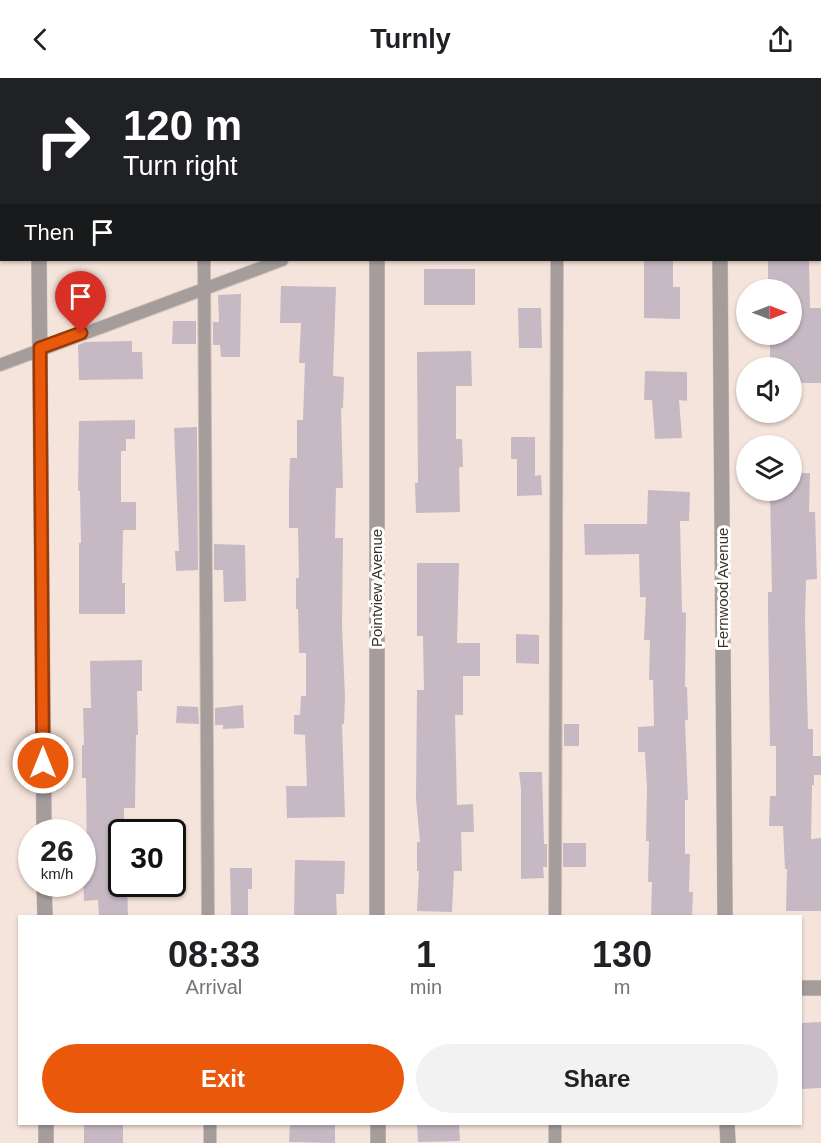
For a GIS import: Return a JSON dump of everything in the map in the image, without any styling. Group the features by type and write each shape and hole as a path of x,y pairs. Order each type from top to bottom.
{"street":[{"path":"39,261 44,819"},
{"name":"Pointview Avenue","path":"377,261 377,915"},
{"name":"Fernwood Avenue","path":"720,261 725,915"},
{"path":"44,897 45,915"},
{"path":"802,988 821,988"},
{"path":"46,1125 46,1143"},
{"path":"378,1125 378,1143"},
{"path":"727,1125 728,1143"}],"lane":[{"path":"204,261 208,915"},
{"path":"0,364 279,261"},
{"path":"555,915 556,261"},
{"path":"210,1125 210,1143"},
{"path":"555,1125 555,1143"}],"building":[{"path":"644,261 673,261 673,287 680,287 680,319 644,318"},
{"path":"768,261 809,261 810,308 821,308 821,383 802,383 802,357 770,357 770,345 802,345 802,279 768,279"},
{"path":"424,269 475,269 475,305 424,305"},
{"path":"281,286 336,287 333,376 344,377 343,408 341,408 343,488 336,488 335,538 343,538 342,626 345,697 344,724 342,724 345,817 287,818 286,786 307,786 305,735 294,734 294,715 300,715 301,696 306,696 306,653 299,653 298,609 296,609 296,578 299,578 298,528 289,528 290,458 297,458 297,420 303,420 305,363 299,363 301,323 280,323"},
{"path":"241,294 240,357 221,357 220,345 213,345 213,322 219,322 218,295"},
{"path":"518,308 541,308 542,348 519,348"},
{"path":"173,321 196,321 196,344 172,344"},
{"path":"132,341 132,352 142,352 143,379 79,380 78,345 85,342"},
{"path":"471,351 472,386 456,386 456,439 462,439 463,467 459,467 460,512 416,513 415,483 418,483 417,352"},
{"path":"645,371 687,372 687,401 679,400 682,438 655,439 652,400 644,400"},
{"path":"135,420 135,439 126,439 126,451 121,451 121,502 136,502 136,530 123,530 122,583 125,583 125,614 79,614 79,543 81,543 80,491 78,491 79,421"},
{"path":"197,427 198,570 176,571 175,551 179,551 174,428"},
{"path":"511,437 535,437 535,476 541,475 542,495 517,496 517,459 511,459"},
{"path":"802,473 810,473 809,512 815,512 817,579 806,580 805,620 808,729 813,729 813,756 821,756 821,775 814,775 814,785 812,785 811,839 821,838 821,911 786,911 787,869 785,869 783,826 769,826 770,796 776,796 776,746 770,746 768,592 772,592 770,501 802,501"},
{"path":"648,490 690,492 689,521 680,521 682,612 686,613 685,687 687,687 688,720 685,720 688,800 685,800 685,854 690,854 689,892 693,892 692,915 651,915 652,882 648,882 649,841 646,841 645,752 638,752 638,727 654,726 653,680 649,680 650,640 644,640 646,597 640,597 639,554 585,555 584,524 647,524"},
{"path":"214,544 245,545 246,601 224,602 223,570 214,570"},
{"path":"417,563 459,563 457,643 480,643 480,676 463,676 463,715 455,715 457,805 473,804 474,832 461,832 462,871 454,871 452,912 417,911 419,871 417,871 417,842 420,842 416,799 417,690 424,690 423,636 417,636"},
{"path":"516,634 539,635 539,664 516,663"},
{"path":"142,660 142,691 137,691 135,808 124,808 124,819 108,819 108,897 127,897 128,915 99,915 98,900 84,901 84,897 96,897 96,819 86,819 86,778 82,778 83,708 91,708 90,661"},
{"path":"243,705 244,728 223,729 223,725 215,725 215,708"},
{"path":"177,706 198,707 199,724 176,723"},
{"path":"564,724 579,724 579,746 564,746"},
{"path":"519,772 542,772 544,844 547,844 547,867 543,867 544,878 521,879"},
{"path":"563,843 586,843 586,867 563,867"},
{"path":"295,860 345,861 344,894 336,894 337,915 294,915"},
{"path":"230,868 252,868 252,889 248,889 248,915 231,915"},
{"path":"821,1022 821,1088 802,1089 802,1023"},
{"path":"84,1125 123,1125 123,1143 84,1143"},
{"path":"290,1125 335,1125 335,1143 289,1142"},
{"path":"417,1125 459,1125 460,1141 418,1142"}],"route":[{"path":"43,763 40,348 81,333"}]}
